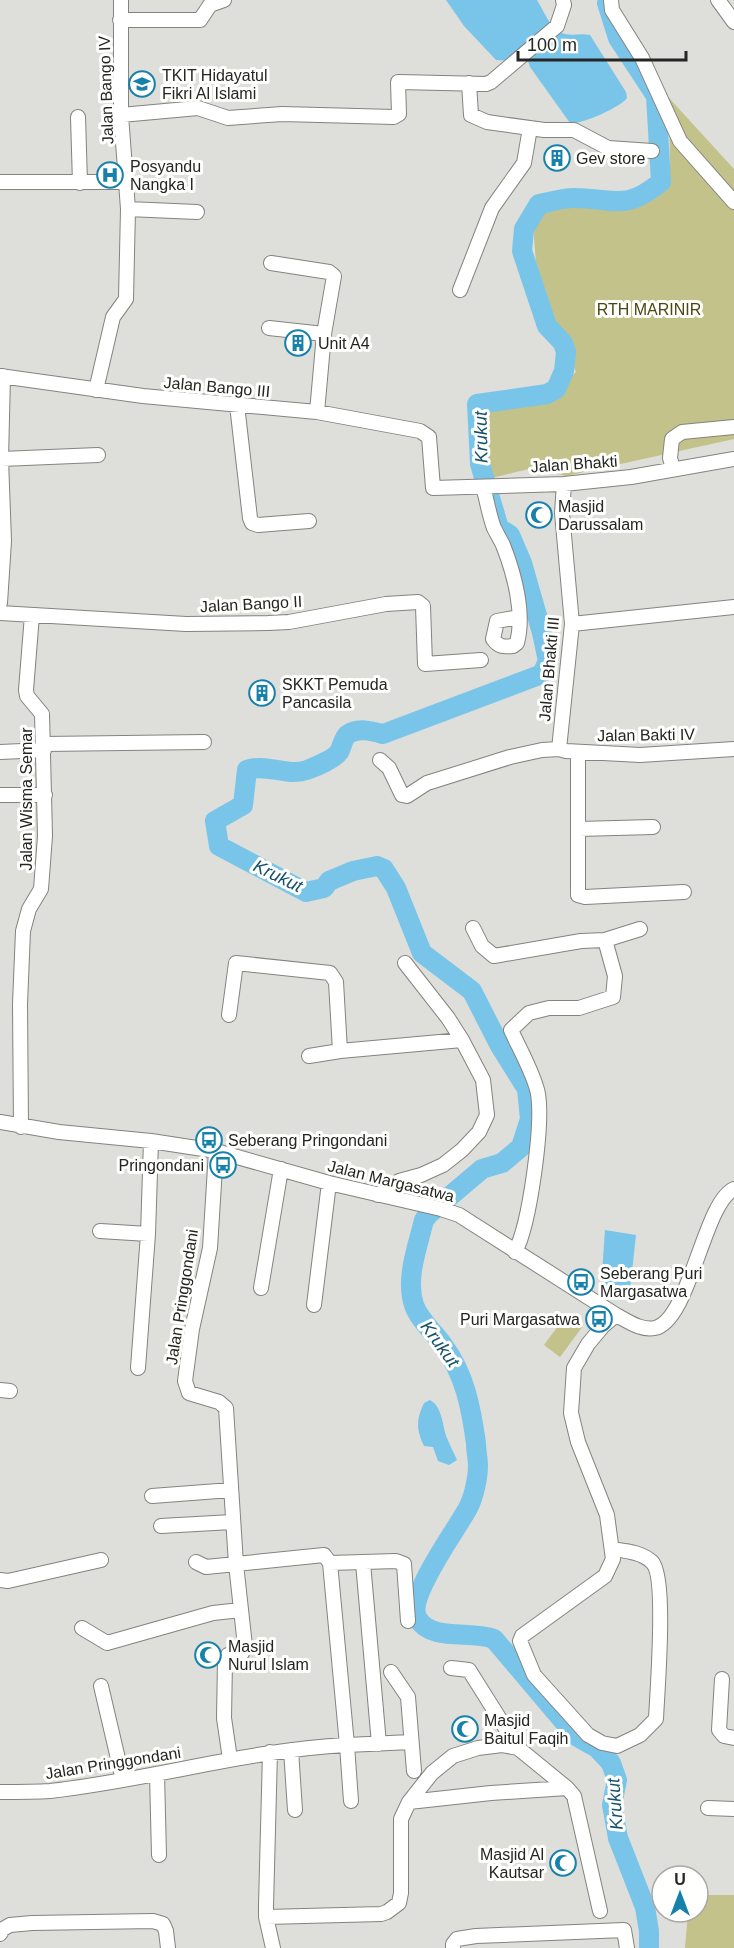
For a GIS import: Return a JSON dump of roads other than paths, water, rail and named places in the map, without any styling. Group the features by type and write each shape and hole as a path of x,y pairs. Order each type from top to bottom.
{"street":[{"name":"Jalan Bango IV","path":"96,390 113,317 126,299 128,209 122,115 121,0"},
{"path":"120,21 200,20 210,5 224,0"},
{"path":"122,115 198,108 228,118 282,114 394,117 399,114 398,82 486,84 491,82 554,28 564,5 562,0"},
{"path":"611,0 612,10 642,57 680,141 734,202"},
{"path":"718,0 734,22"},
{"path":"469,83 471,115 486,122 544,130 574,130 608,148 652,152"},
{"path":"78,117 80,183"},
{"path":"460,290 492,208 524,163 530,128"},
{"path":"0,182 127,182"},
{"path":"128,209 197,212"},
{"path":"271,263 329,272 334,276 324,334 317,412"},
{"path":"269,328 324,334"},
{"path":"0,603 4,541 1,459 2,376"},
{"name":"Jalan Bango III","path":"2,376 96,390 317,412 420,431 429,436 430,469"},
{"path":"237,405 249,518 252,523 258,525 309,521"},
{"path":"673,469 670,458 672,439 682,432 734,427"},
{"path":"1,459 98,455"},
{"name":"Jalan Bhakti","path":"430,469 433,488 482,487 564,484 734,459"},
{"name":"Jalan Bhakti III","path":"559,749 572,624 562,513 564,484"},
{"path":"482,487 512,574 519,617"},
{"name":"Jalan Bango II","path":"0,613 186,624 268,623 289,622 386,604 418,602 423,606 425,664 481,660"},
{"path":"572,624 734,607"},
{"name":"Jalan Wisma Semar","path":"21,1127 22,938 29,909 41,889 43,879 45,795 42,714 27,696 26,690 32,615"},
{"path":"0,752 44,747 204,742"},
{"name":"Jalan Bakti IV","path":"380,760 389,768 402,795 407,796 428,783 510,757 559,749 640,755 734,749"},
{"path":"578,752 578,895 585,897 684,892"},
{"path":"0,795 45,795"},
{"path":"578,829 652,826"},
{"path":"473,928 482,946 494,956 581,941 605,940 640,929"},
{"path":"515,1251 519,1245 529,1197 537,1146 539,1111 537,1091 511,1030 529,1013 549,1008 579,1008 613,997 615,976 605,940"},
{"path":"229,1015 236,963 330,973 336,982 340,1051"},
{"path":"378,1195 399,1181 421,1175 443,1165 479,1132 488,1114 483,1080 462,1040 448,1018 405,963"},
{"path":"309,1056 462,1040"},
{"name":"Jalan Margasatwa","path":"0,1122 21,1127 151,1141 216,1151 329,1183 441,1209 459,1215 615,1315 641,1328 661,1326 681,1300 721,1201 734,1189"},
{"path":"138,1368 148,1234 151,1141"},
{"name":"Jalan Pringgondani","path":"216,1151 210,1248 192,1329 185,1381 189,1393 219,1402 226,1408 232,1522 245,1646 242,1653 228,1655 225,1661 224,1718 230,1759"},
{"path":"261,1288 281,1169"},
{"path":"315,1305 329,1183"},
{"path":"100,1231 148,1234"},
{"path":"612,1549 634,1552 652,1562 658,1571 661,1594 656,1719 640,1735 617,1746 602,1743 588,1735 534,1675 520,1641 522,1636 605,1576 613,1559 607,1515 578,1442 571,1413 574,1368 588,1344 615,1315"},
{"path":"152,1496 231,1490"},
{"path":"161,1526 232,1522"},
{"path":"196,1562 206,1567 324,1555 330,1563 351,1801"},
{"path":"0,1580 8,1581 101,1560"},
{"path":"330,1563 396,1561 404,1564 408,1621"},
{"path":"363,1563 379,1744"},
{"path":"82,1628 107,1643 213,1613 241,1610"},
{"path":"451,1668 469,1670 518,1748 574,1796 600,1911"},
{"path":"391,1672 408,1697 414,1771"},
{"path":"722,1679 727,1736"},
{"path":"101,1686 123,1780"},
{"name":"Jalan Pringgondani","path":"0,1792 49,1791 157,1774 270,1752 411,1742"},
{"path":"266,1917 387,1912 399,1903 401,1893 401,1819 408,1802 432,1773 453,1756 478,1748 502,1745 518,1748"},
{"path":"291,1750 296,1810"},
{"path":"270,1752 266,1917 273,1948"},
{"path":"157,1774 159,1855"},
{"path":"408,1802 567,1788"},
{"path":"708,1808 734,1809"},
{"path":"0,1934 10,1925 32,1923 153,1921 163,1924 168,1948"},
{"path":"453,1948 457,1939 476,1936 624,1930 627,1948"}],"water":[{"path":"446,0 537,0 552,25 560,32 568,35 590,35 626,92 627,98 600,115 570,123 530,67 528,61 534,50 511,61 496,60 464,26"},
{"path":"605,1230 636,1235 629,1299 624,1300 601,1287"},
{"path":"430,1400 440,1412 447,1438 457,1460 449,1465 438,1461 433,1447 424,1446 420,1434 418,1424 420,1414 424,1403"}],"waterway":[{"name":"Krukut","path":"607,3 618,38 656,96 661,182 649,191 629,200 571,198 539,204 524,229 522,251 547,326 563,343 566,352 564,371 556,389 547,394 477,404 480,464 499,528 510,535 522,563 548,661 542,674 383,734 365,730 355,731 347,735 337,755 307,770 299,772 262,768 247,770 243,805 215,821 219,846 306,892 324,888 329,881 353,871 377,866 384,869 396,888 422,953 472,991 500,1046 527,1089 530,1119 521,1147 502,1163 482,1169 430,1213 424,1220 413,1262 411,1284 414,1305 419,1316 451,1356 462,1380 472,1417 478,1466 471,1502 434,1562 419,1595 416,1609 418,1619 433,1631 485,1636 494,1639 576,1736 597,1748 611,1763 617,1780 612,1805 618,1838 645,1907 649,1948"}],"place":[{"name":"TKIT Hidayatul Fikri Al Islami","path":"142,84"},
{"name":"Gev store","path":"557,158"},
{"name":"Posyandu Nangka I","path":"110,175"},
{"name":"Unit A4","path":"298,343"},
{"name":"Masjid Darussalam","path":"539,515"},
{"name":"SKKT Pemuda Pancasila","path":"262,693"},
{"name":"Seberang Pringondani","path":"209,1140"},
{"name":"Pringondani","path":"223,1165"},
{"name":"Seberang Puri Margasatwa","path":"581,1282"},
{"name":"Puri Margasatwa","path":"599,1319"},
{"name":"Masjid Nurul Islam","path":"208,1655"},
{"name":"Masjid Baitul Faqih","path":"465,1729"},
{"name":"Masjid Al Kautsar","path":"563,1863"}],"park label":[{"name":"RTH MARINIR","path":"649,309"}]}
